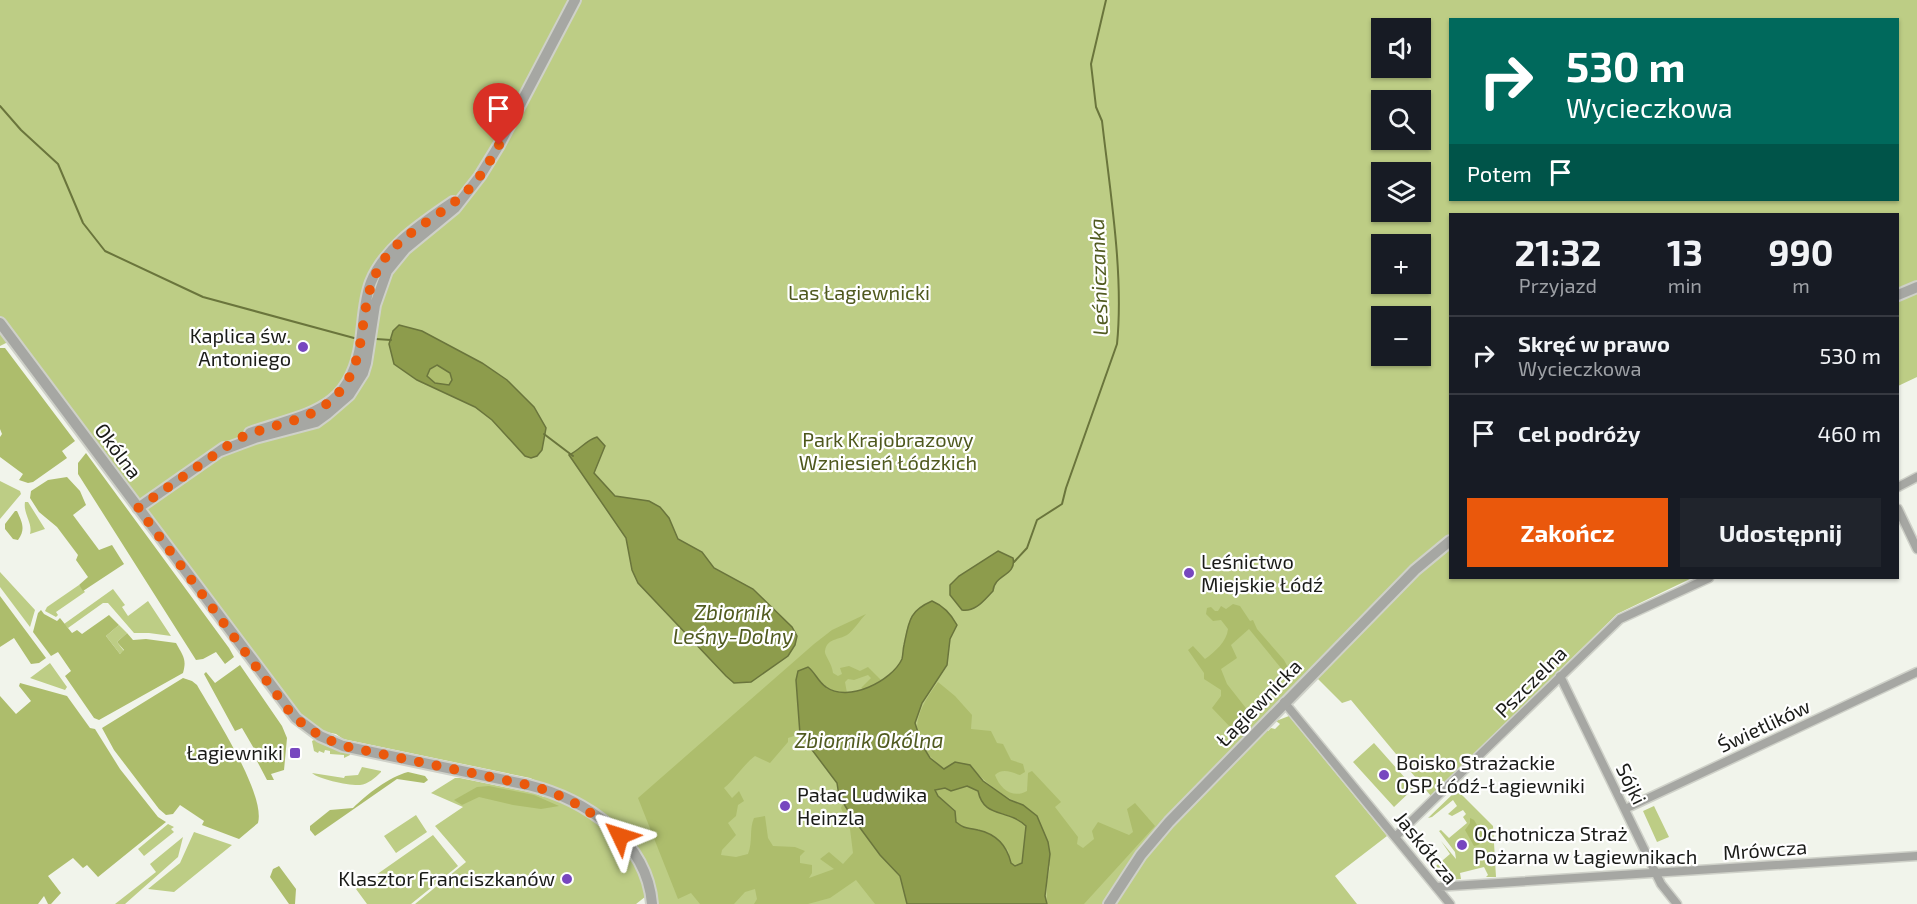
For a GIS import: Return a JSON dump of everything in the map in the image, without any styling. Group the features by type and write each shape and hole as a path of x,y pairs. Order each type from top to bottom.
{"street":[{"path":"138,508 250,432 308,415 320,409 341,391 349,381 357,363 371,281 380,266 401,242 466,192 480,176 494,154 575,0"},
{"path":"1899,295 1917,287"},
{"name":"Okólna","path":"0,323 286,707 306,727 344,746 528,785 576,803 608,825 631,848 647,876 652,904"},
{"path":"1899,486 1917,477"},
{"path":"1899,511 1917,549"},
{"name":"Łagiewnicka","path":"1109,904 1141,855 1162,830 1284,702 1415,570 1449,542"},
{"name":"Pszczelna","path":"1395,837 1620,619 1706,579"},
{"name":"Świetlików","path":"1625,810 1917,672"},
{"name":"Sójki","path":"1560,676 1656,874 1677,904"},
{"name":"Jaskółcza","path":"1284,702 1450,904"},
{"name":"Mrówcza","path":"1436,887 1917,856"}],"green space":[{"name":"Las Łagiewnicki","path":"0,0 1917,0 1917,377 1899,386 1899,213 1449,213 1449,579 1690,579 1617,614 1431,796 1351,700 1342,703 1317,678 1266,730 1275,729 1280,724 1276,721 1289,716 1387,836 1335,876 1357,904 655,904 650,893 636,904 415,904 466,862 435,826 463,807 431,793 455,778 534,793 544,797 555,789 530,778 343,739 336,734 312,729 16,338 0,346"},
{"path":"0,481 20,491 21,494 0,519"},
{"path":"25,502 28,502 45,529 30,534"},
{"path":"0,572 35,610 30,627 0,587"},
{"path":"79,585 85,592 56,612 58,615 56,617 45,611 47,607"},
{"path":"113,589 125,605 122,607 128,616 148,601 171,636 134,633 108,603 103,603 68,628 64,624"},
{"path":"119,625 127,633 117,642 124,651 120,654 106,636"},
{"path":"50,663 67,687 65,690 30,678"},
{"path":"316,739 350,752 350,755 344,758 344,755 330,754 330,751 325,750 324,753 319,751 318,753 314,751 312,741"},
{"name":"Boisko Strażackie OSP Łódź-Łagiewniki","path":"1374,743 1414,788 1394,807 1353,762"},
{"path":"362,767 381,772 369,782 360,785 334,782 312,773 344,778 358,775"},
{"path":"1457,790 1493,826 1496,877 1486,877 1488,875 1484,867 1460,873 1461,879 1448,880 1436,866 1450,854 1441,841 1456,859 1455,852 1439,831 1441,830 1449,838 1467,823 1463,817 1466,814 1463,810 1452,816 1448,814 1457,806 1453,800 1428,818"},
{"path":"1654,806 1669,837 1657,842 1643,811"},
{"path":"416,815 427,832 396,853 384,836"},
{"path":"168,824 174,827 171,829 174,832 144,856 138,849"},
{"path":"194,832 232,845 174,892 148,889 180,863"},
{"path":"433,835 458,866 411,904 367,904 356,889"},
{"path":"183,837 178,857 125,904 115,904 156,872 150,864"}],"shaded area":[{"path":"0,348 5,348 75,441 62,451 67,458 33,482 19,480 23,474 0,457 2,434 0,429"},
{"path":"437,365 450,373 452,380 449,385 434,383 427,376 430,369"},
{"path":"86,453 229,648 234,657 225,664 216,652 196,660 78,474 78,463"},
{"path":"67,477 80,491 86,505 73,515 99,550 112,545 124,564 83,591 79,585 88,577 76,560 78,555 57,527 39,512 30,498 31,491 48,480"},
{"path":"17,511 22,526 18,540 13,539 5,529 5,524"},
{"path":"0,596 46,658 39,663 31,664 14,638 0,647"},
{"path":"1233,604 1240,606 1250,621 1253,620 1257,629 1284,660 1290,671 1285,673 1249,629 1231,645 1237,658 1221,669 1227,684 1249,712 1232,729 1212,708 1221,696 1221,690 1204,679 1204,673 1188,650 1193,646 1205,659 1216,650 1223,642 1228,629 1221,620 1213,621 1206,614 1207,608 1211,607 1218,611 1221,606 1226,609"},
{"path":"41,610 57,621 60,618 72,633 77,630 82,634 109,615 119,625 106,636 120,654 124,650 117,642 127,633 133,640 146,639 176,643 184,661 183,673 99,720 94,718 65,676 71,671 58,652 51,656 33,632"},
{"path":"866,614 847,635 828,644 825,653 833,673 838,676 842,674 840,668 849,666 860,671 868,667 882,681 864,690 861,688 871,678 868,675 854,680 848,679 845,682 847,693 841,693 826,686 811,669 796,680 800,734 788,738 788,742 770,763 755,756 724,788 732,798 739,791 744,801 738,805 736,816 728,823 736,835 722,850 721,855 736,857 748,854 754,818 765,816 768,838 773,846 795,847 805,851 800,856 800,863 812,865 809,878 834,869 820,859 829,852 843,864 853,853 850,829 841,808 843,803 880,855 900,876 907,904 875,904 856,880 830,898 808,904 754,904 757,899 755,889 745,892 734,904 700,904 691,893 678,899 638,798 814,644 832,630"},
{"path":"240,665 282,726 287,738 284,770 271,774 274,780 267,780 257,761 260,759 242,728 235,731 204,674 206,672 215,683"},
{"path":"183,678 197,685 237,754 254,793 258,823 239,839 202,825 204,821 180,805 173,814 166,815 114,750 102,728"},
{"path":"938,682 972,715 971,729 991,731 997,743 1003,744 1011,760 1023,764 1025,772 1020,775 1004,771 995,775 1000,785 1012,793 1027,791 1028,773 1032,771 1061,802 1055,807 1078,837 1077,844 1083,848 1094,839 1092,831 1098,822 1129,835 1133,832 1127,809 1135,803 1155,826 1084,904 1047,904 1050,867 1023,805 994,788 970,765 945,769 924,749 917,728 919,718 923,706"},
{"path":"20,683 67,696 90,728 95,729 120,769 158,817 166,822 98,877 87,865 83,868 73,858 48,876 61,893 51,904 48,904 44,896 38,904 0,904 0,696 16,714 31,701 19,686"},
{"path":"408,772 425,776 428,780 424,783 397,779 315,836 310,830 310,826 330,810 353,808 379,787"},
{"path":"967,785 978,791 981,800 991,810 1019,820 1026,826 1022,863 1015,866 1011,863 1008,850 977,829 964,829 955,822 955,810 938,796 935,790 945,788 951,791"},
{"path":"489,786 534,795 559,806 541,809 479,797 462,805 454,800 477,787"},
{"path":"1470,818 1474,820 1485,838 1474,846 1465,830 1470,823"},
{"path":"279,866 296,889 295,904 289,904 270,877 273,869"}],"water":[{"path":"399,325 422,331 482,363 507,380 534,407 546,428 542,450 537,456 531,458 525,456 492,420 475,407 417,380 394,364 389,344 393,331","holes":["437,365 450,373 452,380 449,385 435,383 427,376 430,369"]},
{"name":"Zbiornik Leśny-Dolny","path":"597,437 605,446 594,473 615,496 649,501 660,507 669,518 678,539 702,552 714,568 753,589 792,627 797,636 795,645 788,656 751,682 734,683 638,583 632,570 626,538 569,455"},
{"path":"998,551 1013,558 1012,568 997,581 993,591 979,605 962,610 950,595 950,585 959,576"},
{"name":"Zbiornik Okólna","path":"932,601 940,605 957,625 950,639 947,665 922,703 915,723 922,745 930,758 944,769 955,762 970,765 983,781 1037,816 1048,842 1050,854 1045,896 1047,904 907,904 900,876 880,855 852,817 839,796 837,783 800,734 796,680 798,671 808,667 823,685 835,691 857,691 879,682 897,667 902,659 911,618 924,605","holes":["967,786 978,791 985,806 1019,820 1026,826 1022,863 1015,866 1011,863 1004,846 990,834 964,827 956,822 955,811 938,796 935,790 945,788 951,791"]}],"waterway":[{"name":"Leśniczanka","path":"1014,562 1027,548 1037,520 1062,504 1117,344 1119,290 1115,233 1102,121 1096,107 1091,64 1106,0"},
{"path":"0,106 21,130 58,164 83,223 105,251 203,297 354,338"},
{"path":"376,339 391,340"},
{"path":"544,434 573,456"}],"place":[{"name":"Kaplica św. Antoniego","path":"303,347"},
{"name":"Leśnictwo Miejskie Łódź","path":"1189,573"},
{"name":"Łagiewniki","path":"295,753"},
{"name":"Boisko Strażackie OSP Łódź-Łagiewniki","path":"1384,775"},
{"name":"Pałac Ludwika Heinzla","path":"785,806"},
{"name":"Ochotnicza Straż Pożarna w Łagiewnikach","path":"1462,845"},
{"name":"Klasztor Franciszkanów","path":"567,879"}],"route":[{"path":"499,145 480,176 466,192 401,242 380,266 371,281 367,296 355,369 341,391 320,409 308,415 250,432 236,440 138,508 286,707 306,727 344,746 539,788 585,808 620,836"}],"park label":[{"name":"Park Krajobrazowy Wzniesień Łódzkich","path":"888,452"}]}
